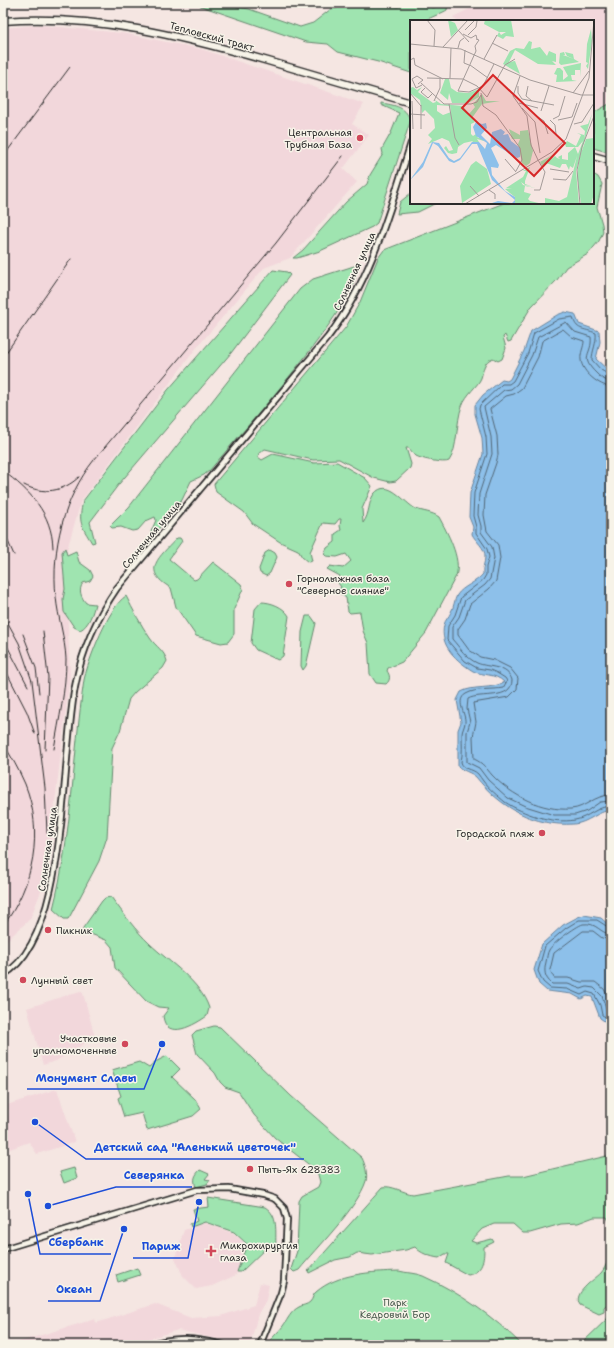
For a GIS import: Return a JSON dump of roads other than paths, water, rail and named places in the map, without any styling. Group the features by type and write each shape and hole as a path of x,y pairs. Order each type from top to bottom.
{"main road":[{"name":"Тепловский тракт","path":"3,21 44,20 92,22 162,33 213,45 410,103"},
{"path":"594,156 611,161"}],"street":[{"name":"Солнечная улица","path":"3,975 14,968 25,955 41,924 49,897 56,859 66,755 75,684 84,649 93,627 117,588 328,337 342,316 374,253 410,146"},
{"path":"3,1249 197,1190 229,1189 269,1197 280,1203 286,1214 285,1274 281,1293 260,1345"},
{"path":"148,1345 179,1338 199,1339 223,1345"}],"water":[{"path":"565,312 575,314 579,324 599,331 600,342 596,359 611,373 611,810 602,812 574,824 545,822 519,813 507,806 485,788 474,775 458,766 458,730 461,722 457,700 461,692 494,686 504,682 497,677 477,673 461,663 455,658 447,646 443,633 445,623 452,610 457,595 483,574 485,554 473,537 473,527 469,517 470,493 483,454 482,438 475,414 475,405 483,395 502,380 507,381 510,379 524,351 531,331 557,315"},
{"path":"584,915 601,918 611,927 611,1026 600,1018 592,997 587,996 581,999 572,994 547,991 539,984 534,970 542,944 563,925"}],"railway":[{"path":"3,157 70,67"},
{"path":"54,749 64,693 66,671 64,643 56,597 56,560 58,542 67,507 94,460 276,243 343,156"},
{"path":"3,357 71,259"},
{"path":"3,471 22,487 38,504 49,524 53,548"},
{"path":"24,485 46,491 60,489 79,477"},
{"path":"3,530 14,555"},
{"path":"3,614 19,643 32,681 45,788 47,833"},
{"path":"43,631 48,677 45,750"},
{"path":"23,634 36,668 39,693"},
{"path":"3,638 28,686"},
{"path":"3,665 27,712 35,734"},
{"path":"3,743 25,784 31,802 35,839 29,876 14,910 3,926"}],"place":[{"name":"Центральная Трубная База","path":"360,138"},
{"name":"Горнолыжная база \"Северное сияние\"","path":"289,584"},
{"name":"Городской пляж","path":"542,833"},
{"name":"Пикник","path":"48,930"},
{"name":"Лунный свет","path":"23,980"},
{"name":"Участковые уполномоченные","path":"125,1044"},
{"name":"Монумент Славы","path":"162,1044"},
{"name":"Детский сад \"Аленький цветочек\"","path":"35,1122"},
{"name":"Пыть-Ях 628383","path":"250,1169"},
{"name":"Сбербанк","path":"28,1194"},
{"name":"Париж","path":"199,1202"},
{"name":"Северянка","path":"48,1206"},
{"name":"Океан","path":"124,1229"},
{"name":"Микрохирургия глаза","path":"211,1251"}],"park label":[{"name":"Парк Кедровый Бор","path":"395,1308"}]}
